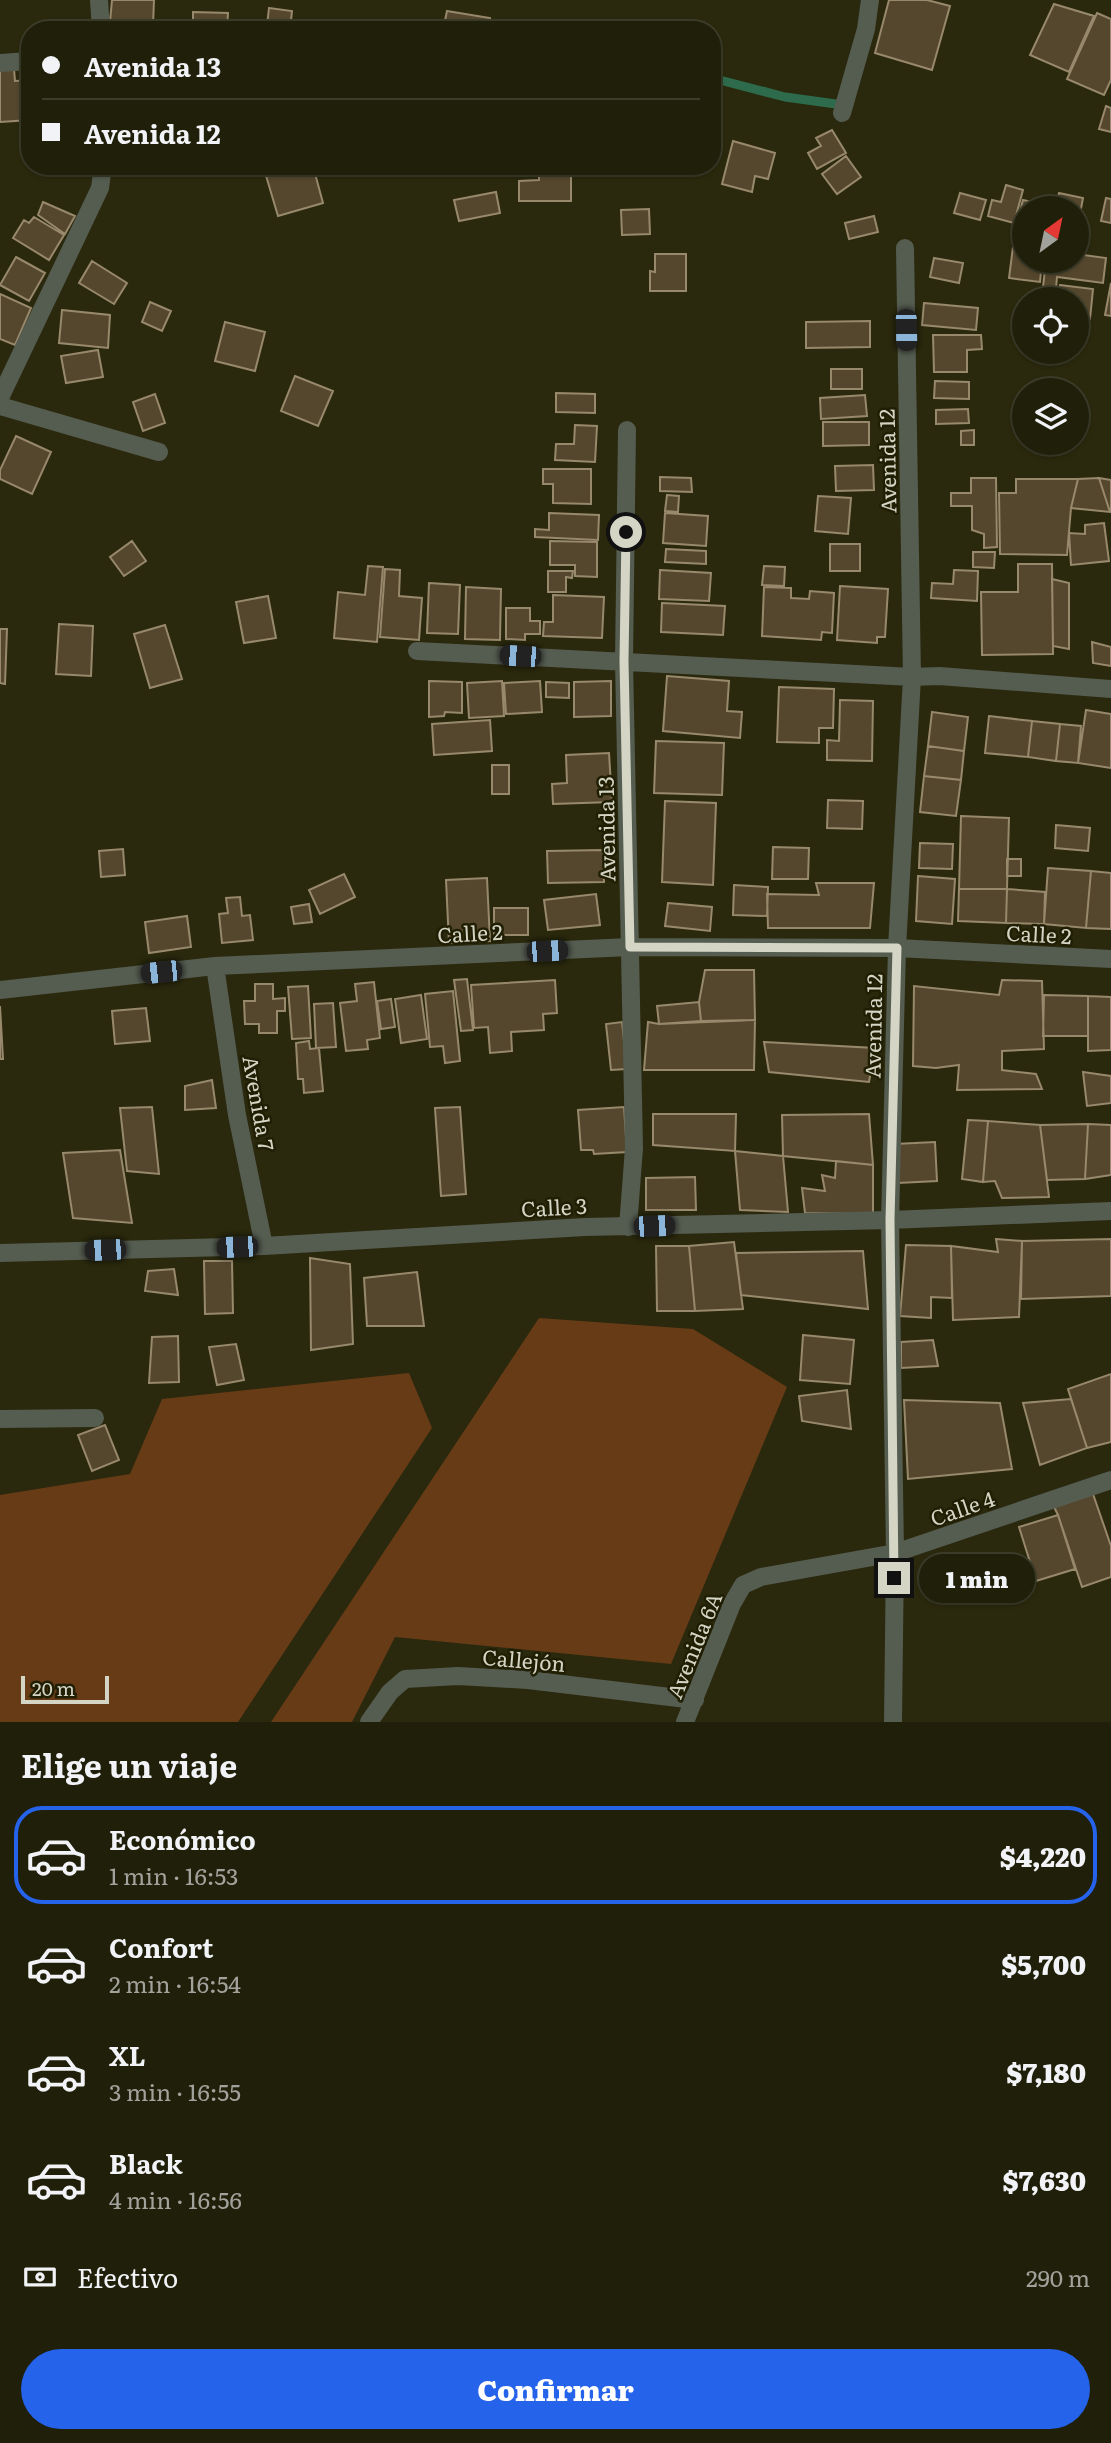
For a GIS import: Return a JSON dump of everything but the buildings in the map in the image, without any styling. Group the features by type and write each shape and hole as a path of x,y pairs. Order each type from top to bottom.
{"street":[{"path":"99,0 100,21"},
{"path":"842,113 866,29 870,0"},
{"path":"0,64 21,62"},
{"path":"0,398 100,188 102,175"},
{"name":"Avenida 12","path":"893,1722 895,1553 890,1220 897,948 912,677 905,248"},
{"path":"0,406 159,452"},
{"name":"Avenida 13","path":"627,430 624,661 634,1148 628,1227"},
{"path":"416,651 912,677 939,676 1111,690"},
{"name":"Calle 2","path":"0,990 215,966 630,947 897,948 1111,959"},
{"name":"Avenida 7","path":"215,966 237,1115 264,1246"},
{"name":"Calle 3","path":"0,1253 264,1246 572,1227 890,1220 1111,1211"},
{"path":"0,1419 95,1418"},
{"name":"Calle 4","path":"743,1585 761,1577 895,1553 1111,1480"},
{"name":"Avenida 6A","path":"685,1722 732,1604 743,1585"},
{"name":"Callejón","path":"369,1722 390,1692 405,1679 458,1676 528,1680 695,1700"}],"shaded area":[{"path":"539,1318 693,1329 787,1387 671,1664 395,1637 352,1722 271,1722"},
{"path":"409,1373 432,1428 238,1722 0,1722 0,1495 130,1474 162,1399"}],"waterway":[{"path":"721,80 785,97 836,104"}],"route":[{"path":"626,532 624,661 630,947 897,948 890,1220 894,1578"}]}
